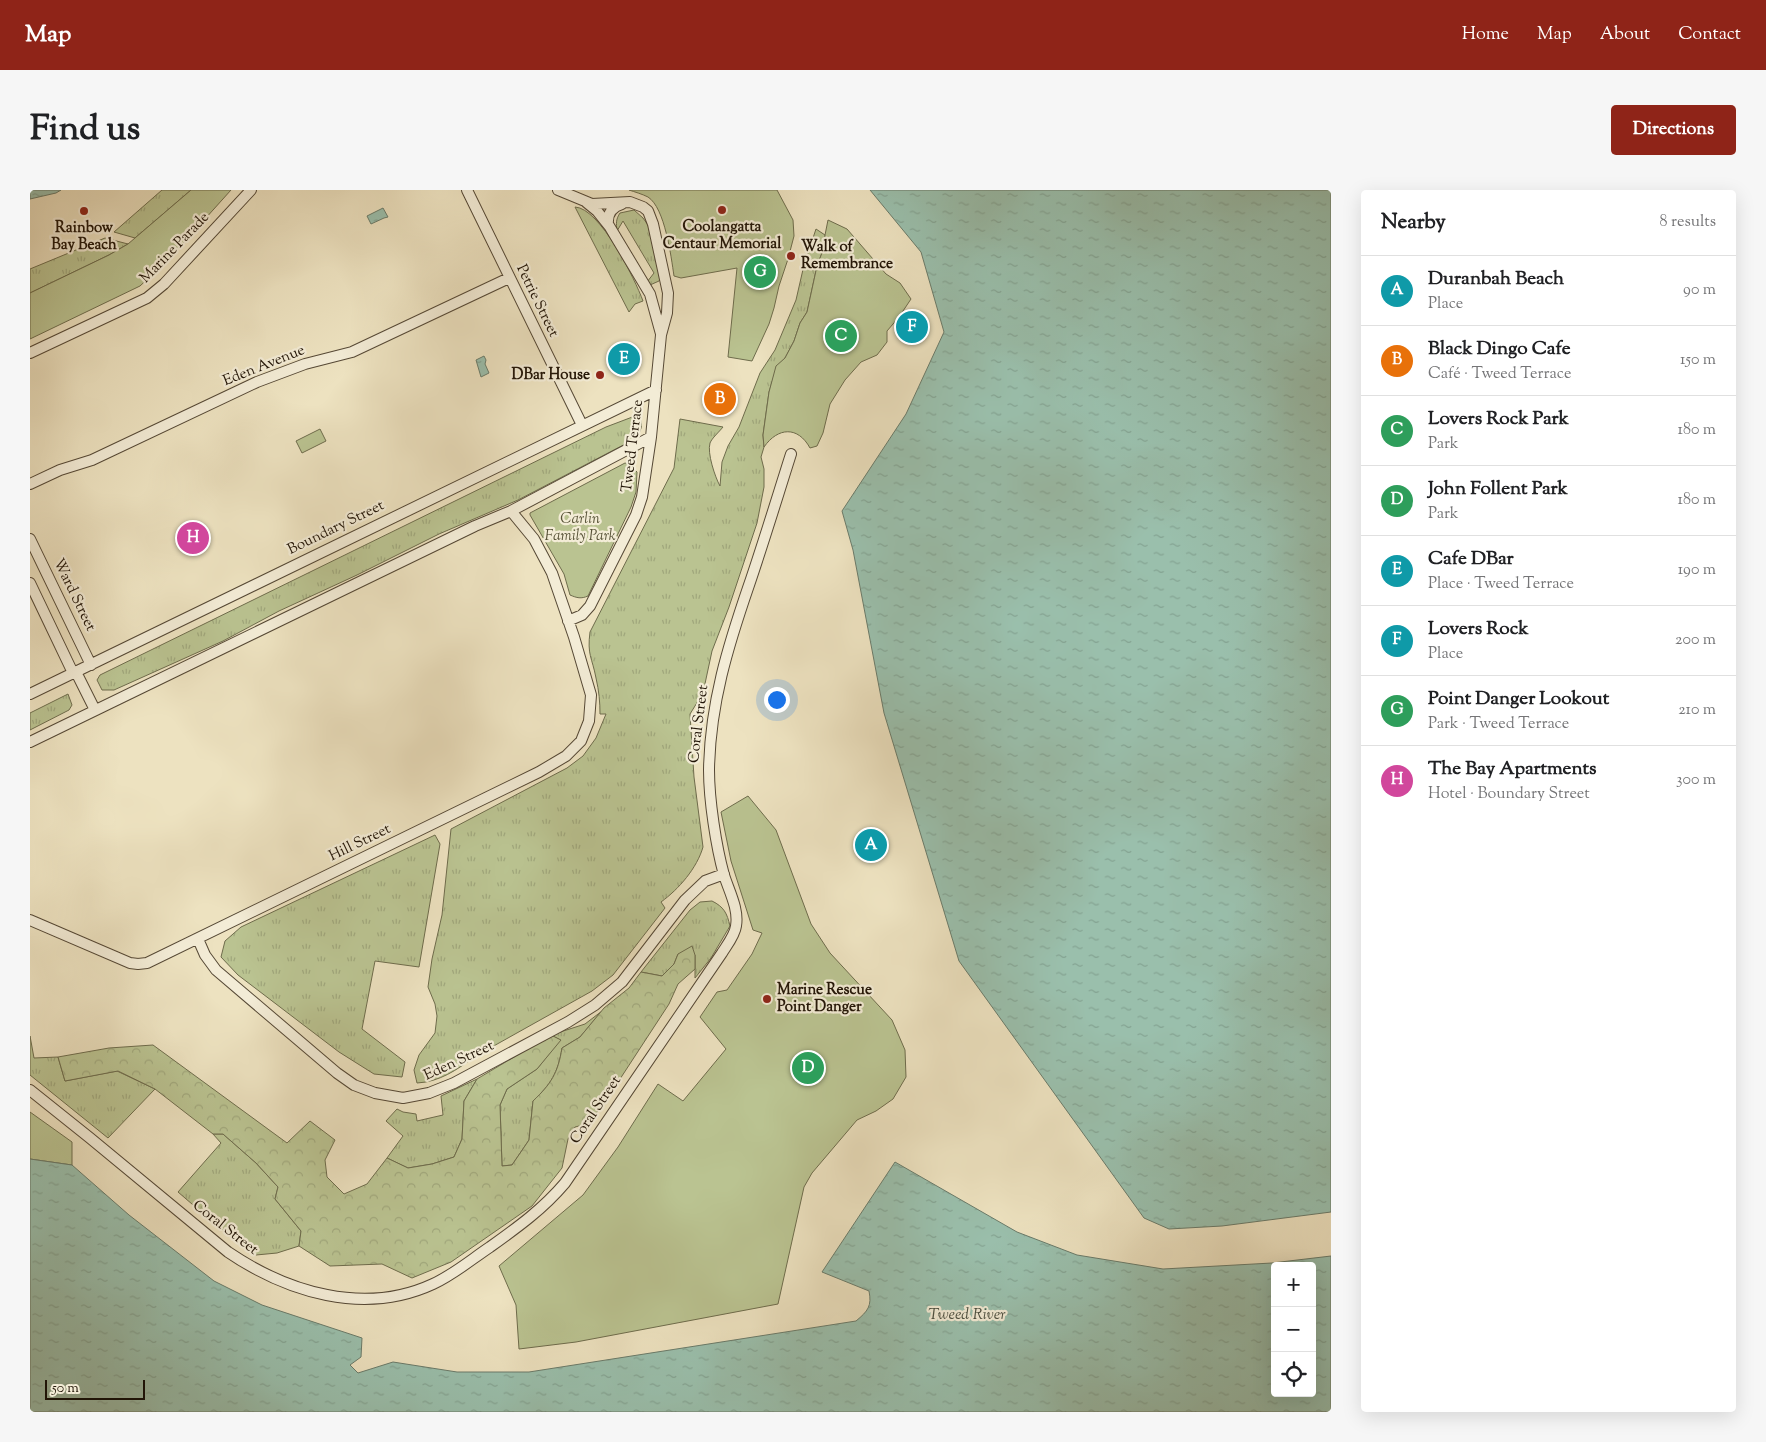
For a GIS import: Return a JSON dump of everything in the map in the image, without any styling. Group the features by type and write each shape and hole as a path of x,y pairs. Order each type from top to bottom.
{"street":[{"name":"Marine Parade","path":"30,354 147,298 164,284 251,190"},
{"name":"Petrie Street","path":"467,190 582,425"},
{"name":"Tweed Terrace","path":"558,190 585,202 597,211 608,226 652,298 661,335"},
{"name":"Tweed Terrace","path":"568,621 585,613 590,606 636,515 644,491 661,335 667,314 668,293 651,217 646,209 630,202 598,204 585,202"},
{"path":"608,226 608,218 611,211 624,203"},
{"name":"Eden Avenue","path":"30,484 60,470 92,460 257,382 305,364 352,352 509,278"},
{"path":"652,298 668,293"},
{"name":"Boundary Street","path":"30,694 656,390"},
{"path":"30,742 475,526 510,511 651,437"},
{"name":"Coral Street","path":"30,1090 228,1252 250,1267 284,1282 324,1295 354,1300 379,1300 433,1284 530,1219 565,1183 722,953 736,929 737,919 734,902 724,874 712,812 709,771 714,708 732,634 791,454"},
{"path":"510,511 528,530 547,562 568,621"},
{"name":"Ward Street","path":"30,539 91,665"},
{"path":"30,583 74,673 95,710"},
{"name":"Hill Street","path":"30,920 118,958 138,964 155,960 539,772 566,756 581,741 589,721 591,695 568,621"},
{"name":"Eden Street","path":"198,939 208,960 216,970 337,1073 354,1085 375,1093 403,1098 429,1093 454,1083 568,1022 595,1005 622,982 685,900 705,881 724,874"}],"green space":[{"path":"162,190 191,190 135,238 114,232"},
{"path":"191,190 231,190 169,259 140,286 30,339 30,293 128,244"},
{"path":"629,190 777,190 793,220 794,236 769,324 752,361 728,357 737,268 681,278 674,276 666,233 659,211 648,197"},
{"path":"575,207 585,210 605,231 633,277 643,301 635,304 629,312"},
{"path":"634,210 648,225 661,278 650,285 647,282 654,273 623,221 617,231 617,221 620,213"},
{"path":"828,220 847,229 886,274 900,283 911,299 887,331 887,342 877,355 861,362 845,380 830,404 823,433 817,446 810,448 800,436 788,432 775,436 764,447 763,435 769,392 776,366 785,358 794,341 800,323 807,312 817,266 825,245"},
{"path":"816,229 825,235 825,245 817,266 807,312 800,323 794,341 785,358 777,366 769,392 763,435 764,447 761,457 764,469 764,487 757,523 712,651 703,693 690,714 694,777 703,847 700,855 686,878 661,902 665,908 613,975 592,991 447,1074 433,1080 417,1083 414,1070 419,1055 435,1033 437,1016 435,1004 428,987 442,915 451,829 567,768 583,756 596,738 606,714 600,714 598,687 590,651 590,632 674,468 680,419 723,427 711,441 709,447 712,465 720,486 722,462 728,446 739,427 760,373 775,350 796,300 804,265"},
{"path":"105,238 128,244 30,293 30,269"},
{"path":"635,416 640,418 641,428 631,441 518,500 439,534 279,611 223,641 114,690 102,690 97,680 100,675 606,427"},
{"path":"320,429 326,441 302,453 296,441"},
{"name":"Carlin Family Park","path":"625,463 629,464 637,472 636,492 631,507 588,596 581,598 572,596 570,595 564,574 530,513"},
{"path":"68,694 72,705 69,710 30,730 30,713"},
{"path":"748,796 776,830 811,924 830,953 892,1020 905,1050 906,1077 893,1099 876,1111 857,1120 812,1173 804,1187 778,1304 576,1342 519,1349 516,1305 499,1266 583,1195 618,1147 658,1084 683,1101 726,1049 700,1017 717,992 727,990 752,954 762,933 753,930 731,861 721,812"},
{"path":"435,835 440,844 419,967 375,961 362,1029 405,1062 402,1077 374,1074 339,1052 238,975 221,957 225,941 241,927"},
{"path":"712,901 724,911 730,926 711,958 695,978 695,955 678,954 674,964 662,976 641,972 690,910 700,902"},
{"path":"692,946 695,955 695,969 678,984 669,1004 620,1079 603,1101 591,1123 575,1127 568,1139 562,1168 532,1206 451,1262 412,1278 382,1264 330,1266 299,1246 301,1231 275,1199 278,1187 256,1163 223,1134 213,1134 155,1089 118,1071 65,1081 58,1057 109,1048 153,1045 287,1143 310,1121 335,1140 325,1160 327,1177 344,1194 367,1184 387,1158 408,1168 432,1164 454,1157 462,1139 464,1101 477,1079 551,1035 561,1040 537,1069 507,1089 500,1105 502,1166 512,1165 529,1140 533,1101 553,1078 562,1048 580,1037 604,1008 629,988 641,972 662,976 674,964 678,954"},
{"path":"602,1011 580,1037 562,1048 553,1078 533,1101 529,1140 512,1165 502,1166 500,1105 507,1089 537,1069 560,1040 551,1035 585,1024"},
{"path":"30,1036 34,1058 58,1057 65,1081 117,1071 155,1089 108,1138 30,1075"},
{"path":"477,1079 464,1101 462,1139 454,1157 432,1164 408,1168 387,1158 403,1136 386,1121 397,1109 416,1114 417,1121 443,1115 441,1096"},
{"path":"30,1112 72,1142 72,1165 30,1159"},
{"path":"213,1134 223,1134 256,1163 278,1187 275,1199 301,1231 299,1246 277,1253 256,1255 178,1192 221,1143"}],"water":[{"path":"30,190 61,190 30,199"},
{"path":"870,190 1331,190 1331,1212 1222,1226 1169,1229 1144,1218 959,961 884,713 853,550 842,511 906,414 944,332 921,252"},
{"path":"383,208 388,217 371,224 367,216"},
{"path":"484,356 489,373 481,377 476,360"},
{"name":"Tweed River","path":"30,1159 72,1165 129,1215 214,1281 262,1305 362,1338 361,1357 350,1365 358,1373 393,1362 457,1372 529,1372 856,1321 868,1308 870,1301 869,1291 822,1272 895,1162 1017,1232 1077,1255 1163,1269 1271,1263 1271,1397 1316,1397 1316,1262 1280,1262 1331,1256 1331,1412 30,1412"}],"place":[{"name":"Coolangatta Centaur Memorial","path":"722,210"},
{"name":"Rainbow Bay Beach","path":"84,211"},
{"name":"Walk of Remembrance","path":"791,256"},
{"name":"Point Danger Lookout","path":"760,272"},
{"name":"Lovers Rock","path":"912,327"},
{"name":"Lovers Rock Park","path":"841,336"},
{"name":"Cafe DBar","path":"624,359"},
{"name":"DBar House","path":"600,375"},
{"name":"Black Dingo Cafe","path":"720,399"},
{"name":"The Bay Apartments","path":"193,538"},
{"name":"Duranbah Beach","path":"871,845"},
{"name":"Marine Rescue Point Danger","path":"767,999"},
{"name":"John Follent Park","path":"808,1068"}]}
